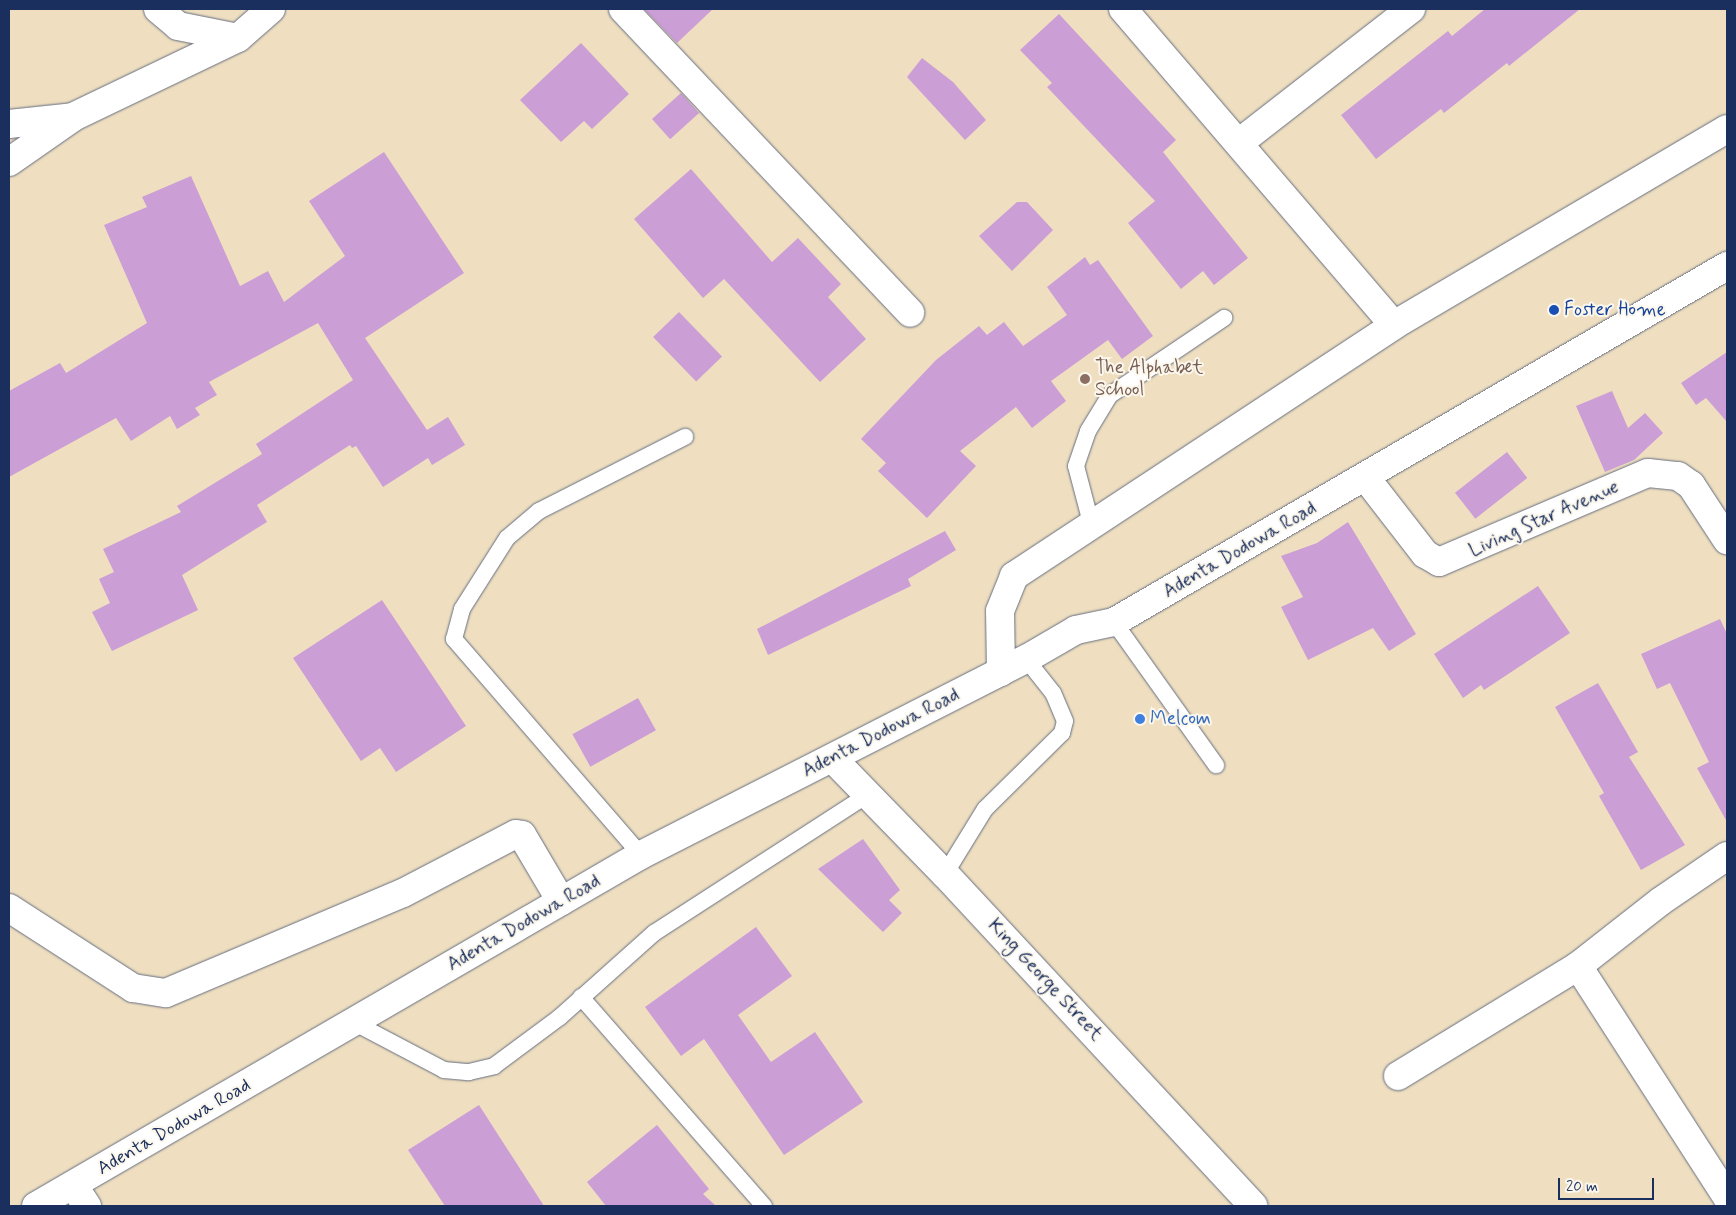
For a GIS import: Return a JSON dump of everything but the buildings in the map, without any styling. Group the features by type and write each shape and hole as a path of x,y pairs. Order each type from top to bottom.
{"street":[{"path":"158,9 178,26 238,38"},
{"path":"9,162 73,118 238,38 271,9"},
{"path":"623,9 910,313"},
{"path":"1122,9 1240,142 1394,325"},
{"path":"1240,142 1410,9"},
{"path":"9,124 73,118"},
{"path":"1001,672 1000,611 1014,576 1091,523 1394,325 1727,129"},
{"name":"Adenta Dodowa Road","path":"36,1206 81,1196 353,1022 641,855 1001,672 1076,630 1114,622 1366,478 1727,266"},
{"name":"Living Star Avenue","path":"1366,478 1425,554 1439,562 1648,473 1678,476 1691,485 1727,540"},
{"name":"King George Street","path":"832,759 870,793 1253,1206"},
{"path":"9,908 134,988 166,993 403,894 516,834 522,835 561,900"},
{"path":"1398,1076 1578,966 1661,901 1727,856"},
{"path":"1578,966 1727,1197"}],"lane":[{"path":"1091,523 1076,466 1088,432 1110,395 1224,318"},
{"path":"641,855 454,639 462,609 507,538 539,511 685,437"},
{"path":"1114,622 1216,765"},
{"path":"945,874 985,809 1062,733 1065,721 1054,693 1026,659"},
{"path":"353,1022 444,1070 469,1072 494,1066 560,1017 654,934 870,793"},
{"path":"581,997 764,1206"}],"place":[{"name":"Foster Home","path":"1554,310"},
{"name":"The Alphabet School","path":"1085,379"},
{"name":"Melcom","path":"1140,719"}]}
